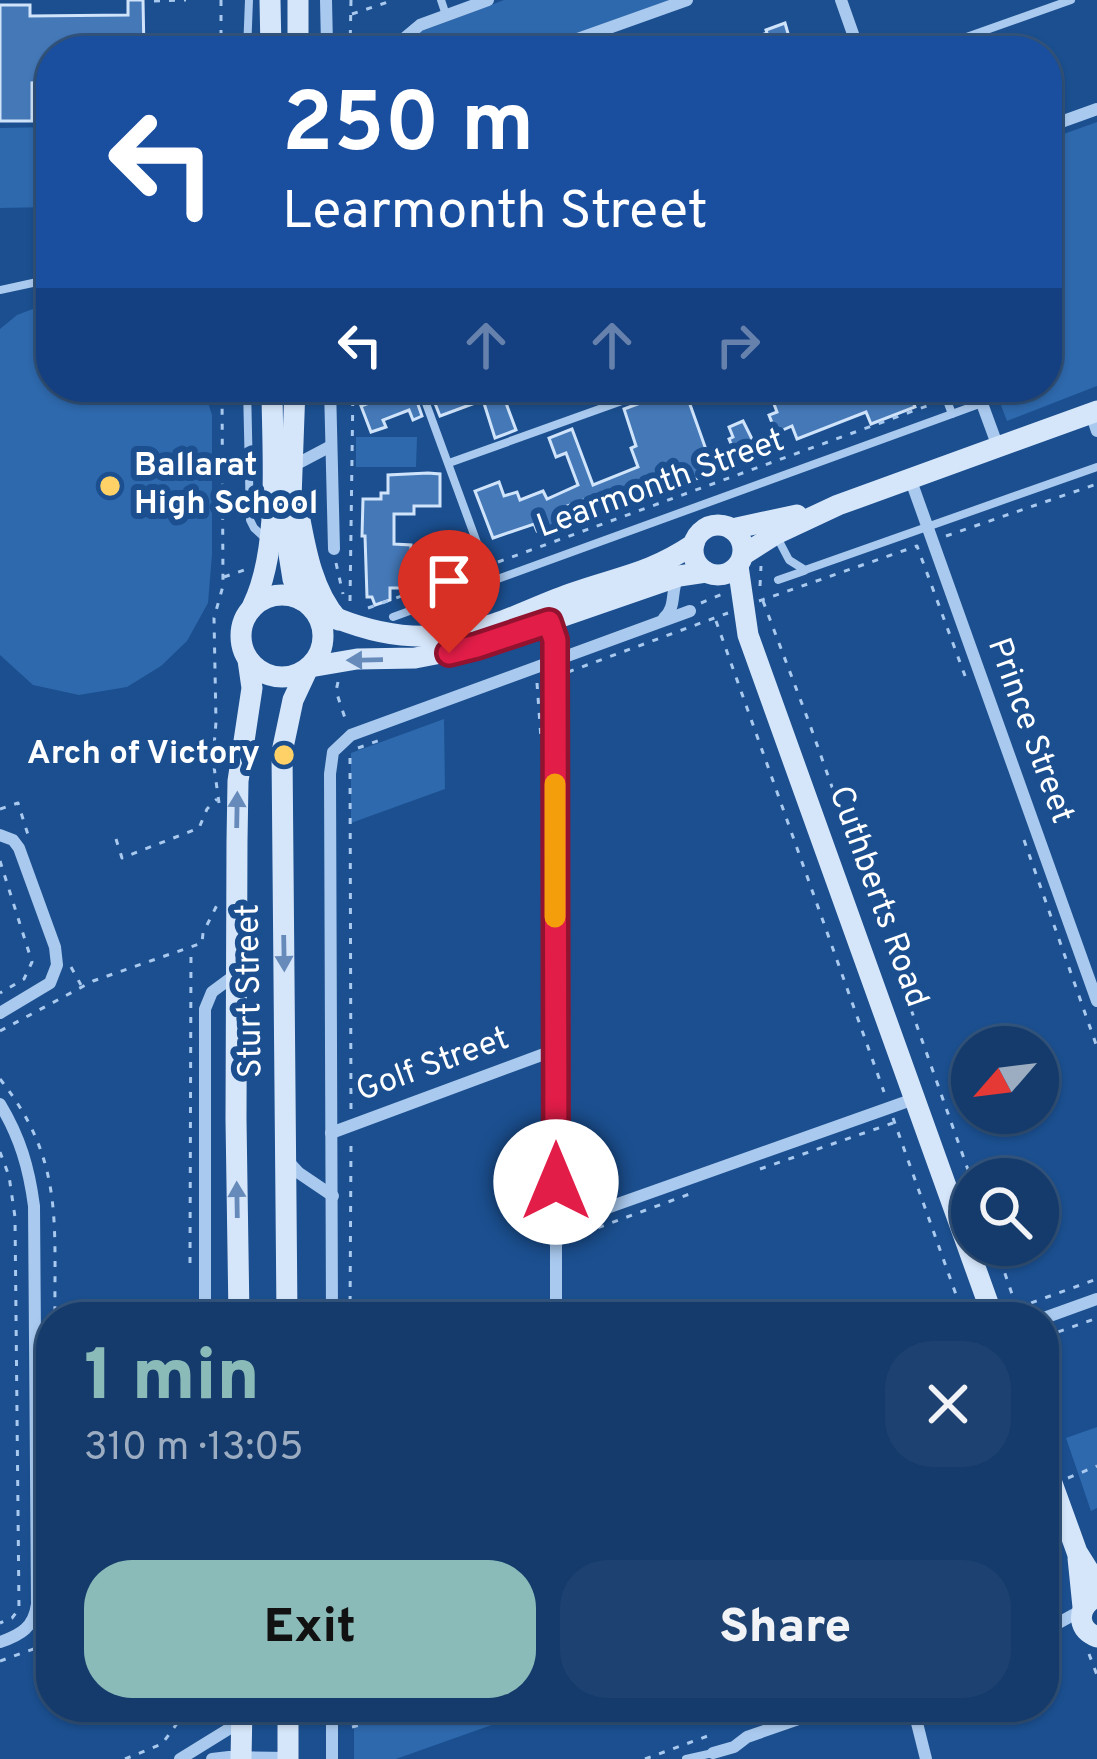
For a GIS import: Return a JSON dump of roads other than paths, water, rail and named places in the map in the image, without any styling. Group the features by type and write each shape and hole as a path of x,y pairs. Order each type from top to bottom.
{"street":[{"path":"270,0 271,36"},
{"path":"298,0 298,36"},
{"path":"406,36 415,28 488,0"},
{"path":"586,36 687,0"},
{"path":"841,0 854,36"},
{"path":"298,26 326,4"},
{"path":"326,4 327,36"},
{"path":"1062,122 1097,109"},
{"path":"272,402 267,572 241,632 248,660 274,676 290,676 309,667 320,651 323,634 319,618 293,579 289,554 294,402"},
{"path":"330,402 334,549"},
{"path":"982,403 998,447"},
{"name":"Learmonth Street","path":"747,558 776,534 838,505 998,447 1095,418"},
{"path":"292,470 331,446"},
{"path":"292,470 312,569 326,605 344,614"},
{"name":"Prince Street","path":"910,478 1097,1001"},
{"name":"Learmonth Street","path":"731,529 838,505"},
{"path":"716,525 731,529 747,558 727,574 710,574 696,563 694,544 702,531 716,525"},
{"name":"Learmonth Street","path":"309,667 357,659 431,656 477,646 665,563 694,544"},
{"name":"Cuthberts Road","path":"747,558 748,635"},
{"name":"Learmonth Street","path":"307,604 344,614 371,631 433,637 546,614 679,576 710,574"},
{"name":"Cuthberts Road","path":"710,574 748,635 988,1302"},
{"path":"656,623 672,609 679,576"},
{"path":"253,605 281,594 307,604"},
{"path":"332,1302 332,756 351,735 690,611"},
{"path":"546,614 556,659 556,1302"},
{"name":"Sturt Street","path":"239,1302 235,975 238,781 252,688 248,660"},
{"name":"Sturt Street","path":"286,1302 282,752 288,718 309,667"},
{"path":"0,1013 50,983 57,961 21,852 13,840 2,835"},
{"name":"Sturt Street","path":"206,1302 205,1006 212,992 235,975"},
{"name":"Golf Street","path":"331,1132 555,1050"},
{"path":"556,1226 914,1099"},
{"path":"0,1104 22,1147 34,1206 36,1405"},
{"path":"286,1159 333,1196"},
{"path":"1059,1313 1097,1299"},
{"path":"1059,1502 1077,1552 1090,1622 1059,1630"},
{"path":"1077,1552 1097,1584"},
{"path":"0,1642 26,1631 36,1610"},
{"path":"180,1759 214,1741 234,1722"},
{"path":"242,1722 242,1758"},
{"path":"212,1759 289,1758 288,1722"},
{"path":"332,1722 332,1759"},
{"path":"713,1753 732,1753 747,1737 790,1722"},
{"path":"917,1722 926,1759"}],"lane":[{"path":"248,0 248,36"},
{"path":"441,0 446,15"},
{"path":"969,36 1071,0"},
{"path":"0,290 36,282"},
{"path":"247,402 250,520 270,542"},
{"path":"426,402 491,581"},
{"path":"449,464 620,402"},
{"path":"947,402 952,414"},
{"name":"Learmonth Street","path":"393,617 982,403"},
{"path":"778,580 1097,467"},
{"path":"776,534 789,560 805,571"},
{"path":"414,637 427,604"},
{"path":"686,1759 713,1753"}],"place":[{"name":"Ballarat High School","path":"110,486"},
{"name":"Arch of Victory","path":"284,755"}]}
